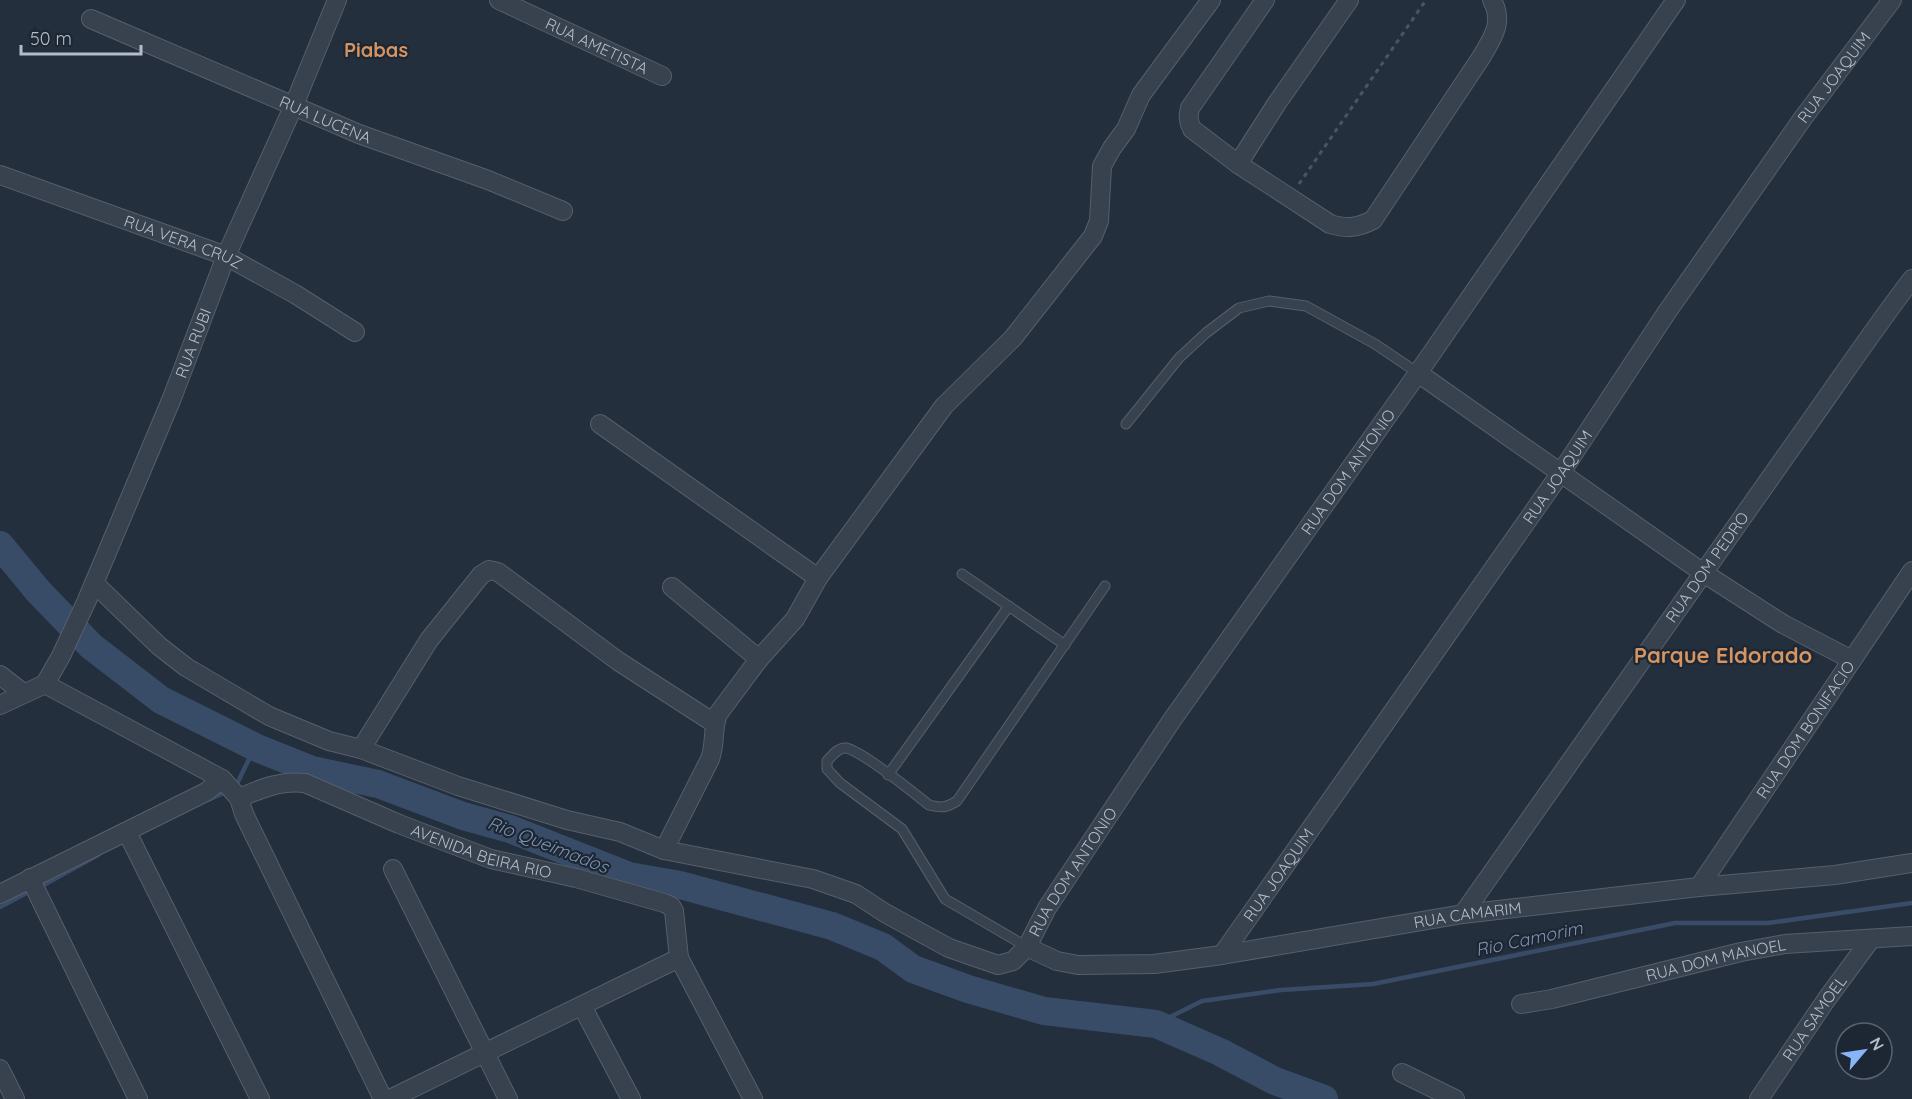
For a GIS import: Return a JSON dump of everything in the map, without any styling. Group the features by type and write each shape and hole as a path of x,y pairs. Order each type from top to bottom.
{"street":[{"name":"RUA RUBI","path":"45,684 62,656 90,592 172,398 226,256 294,105 337,0"},
{"name":"RUA AMETISTA","path":"499,0 662,75"},
{"path":"664,850 710,759 715,745 714,723 718,714 759,659 795,619 818,578 944,406 1013,338 1093,236 1099,221 1102,166 1126,129 1141,95 1211,0"},
{"path":"1265,0 1190,108 1189,122 1192,129 1289,199 1330,224 1344,228 1359,227 1373,220 1496,31 1497,9 1492,0"},
{"path":"1238,164 1348,0"},
{"name":"RUA DOM ANTONIO","path":"1027,947 1053,898 1147,758 1418,373 1676,0"},
{"name":"RUA JOAQUIM","path":"1222,955 1560,474 1674,302 1803,118 1892,0"},
{"name":"RUA LUCENA","path":"91,19 359,134 479,176 563,212"},
{"name":"RUA VERA CRUZ","path":"0,175 226,256 295,294 355,332"},
{"name":"RUA DOM PEDRO","path":"1463,914 1865,341 1912,279"},
{"path":"1418,373 1702,572 1783,624 1852,660"},
{"path":"600,424 818,578"},
{"path":"361,749 429,640 481,575 489,570 498,572 618,661 714,723"},
{"name":"RUA DOM BONIFACIO","path":"1699,887 1912,571"},
{"path":"672,587 759,659"},
{"path":"90,592 212,684 269,716 328,741 361,749 458,786 567,820 620,832 664,850 813,879 855,894 949,948 998,965 1013,961 1027,947"},
{"path":"0,675 23,693"},
{"path":"0,705 45,684 232,790 383,1099"},
{"name":"AVENIDA BEIRA RIO","path":"232,790 295,782 305,783 399,824 491,859 576,878 664,903 671,906 676,917 679,958"},
{"path":"0,894 34,888 206,792 232,790"},
{"path":"129,837 260,1099"},
{"name":"RUA CAMARIM","path":"1027,947 1057,961 1094,966 1154,964 1222,955 1463,914 1699,887 1835,875 1912,863"},
{"path":"393,868 508,1099"},
{"path":"34,888 138,1099"},
{"name":"RUA DOM MANOEL","path":"1521,1004 1552,999 1741,952 1785,944 1912,936"},
{"name":"RUA SAMOEL","path":"1759,1099 1826,1000 1871,939"},
{"path":"390,1099 679,958 753,1099"},
{"path":"582,1006 631,1099"},
{"path":"0,1069 15,1099"},
{"path":"1402,1073 1455,1099"}],"lane":[{"path":"1126,424 1179,358 1206,333 1239,308 1269,301 1305,306 1375,344 1418,373"},
{"path":"962,574 1065,645"},
{"path":"1027,947 945,899 903,830 840,783 827,769 827,761 841,748 847,748 929,804 942,808 957,801 1105,586"},
{"path":"888,775 1009,606"}],"path":[{"path":"1289,199 1426,0"}],"waterway":[{"name":"Rio Queimados","path":"0,545 38,591 91,646 161,700 257,748 312,770 378,784 463,816 510,829 629,876 680,885 832,926 883,947 913,969 968,989 1044,1011 1156,1024 1220,1052 1275,1081 1324,1099"},
{"path":"235,788 257,748"},
{"path":"210,799 228,791"},
{"path":"40,887 98,855"},
{"path":"0,907 32,890"},
{"name":"Rio Camorim","path":"1156,1024 1202,1001 1281,990 1373,984 1675,923 1768,923 1912,903"}],"district":[{"name":"Piabas","path":"376,50"},
{"name":"Parque Eldorado","path":"1723,655"}]}
